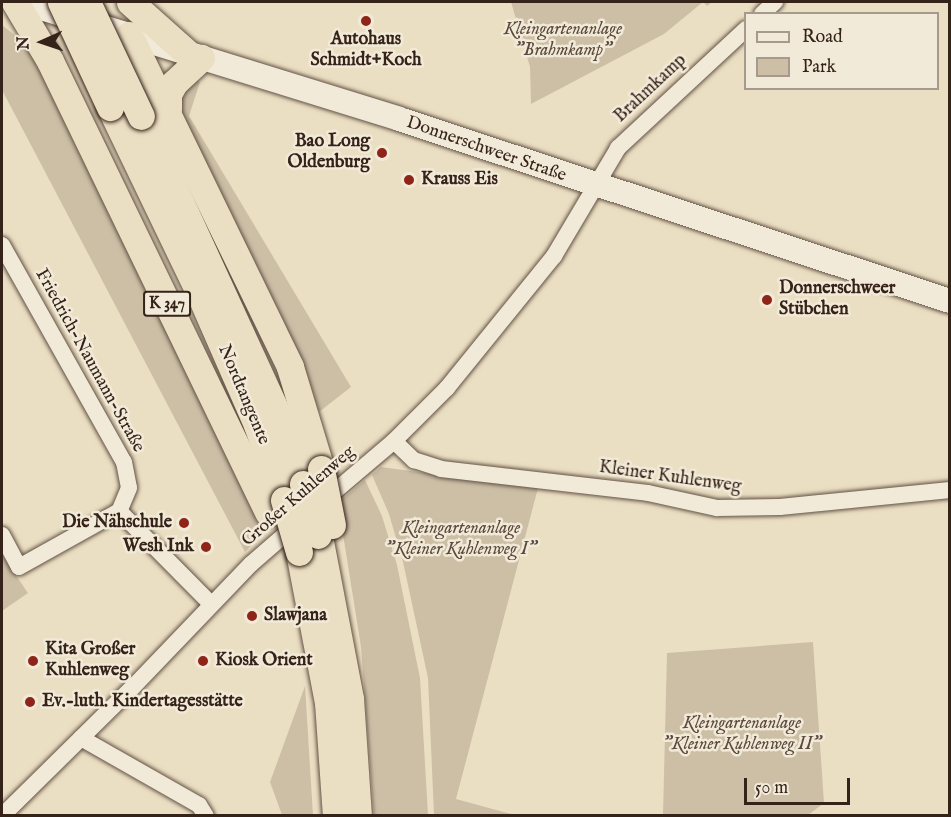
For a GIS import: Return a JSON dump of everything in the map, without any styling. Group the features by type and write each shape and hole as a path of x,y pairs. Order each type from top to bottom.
{"highway":[{"name":"K 347","path":"26,2 50,61 294,491 309,544 345,594 329,636 328,702 336,816"},
{"path":"130,2 194,55 168,94 168,109"},
{"path":"50,61 62,31 80,5"},
{"name":"Nordtangente","path":"80,5 110,107 203,302 257,425 294,491"},
{"name":"Nordtangente","path":"80,5 141,116 273,404 294,491"},
{"name":"K 347","path":"129,35 168,109 290,367 294,491 309,544 302,616 329,636 350,699 358,816"}],"main road":[{"name":"Donnerschweer Straße","path":"26,2 80,5 129,35 399,119 596,188 950,301"}],"street":[{"name":"Brahmkamp","path":"596,188 609,161 634,130 744,31"},
{"name":"Großer Kuhlenweg","path":"2,816 251,564 394,441 434,402 513,311 558,251 596,188"},
{"name":"Friedrich-Naumann-Straße","path":"2,245 124,462 129,488 119,511"},
{"name":"Kleiner Kuhlenweg","path":"394,441 414,460 441,469 648,494 717,508 780,507 950,490"},
{"path":"2,535 19,567 119,511 212,604"},
{"path":"81,738 199,805 206,816"}],"green space":[{"name":"Kleingartenanlage \"Brahmkamp\"","path":"511,2 703,2 664,34 531,104 530,67"},
{"path":"2,25 34,51 264,532 245,552 2,90"},
{"path":"185,80 200,82 189,116 351,387 319,412 304,365 176,111"},
{"name":"Kleingartenanlage \"Kleiner Kuhlenweg I\"","path":"381,467 538,488 456,799 515,815 434,815 428,678 403,562 389,514 372,475"},
{"path":"365,480 382,516 397,565 420,678 428,815 374,815 361,647 338,503"},
{"path":"2,555 28,593 2,611"},
{"name":"Kleingartenanlage \"Kleiner Kuhlenweg II\"","path":"813,642 824,803 808,815 663,815 667,653"},
{"path":"305,686 313,815 282,815 270,782"}],"place":[{"name":"Autohaus Schmidt+Koch","path":"366,21"},
{"name":"Bao Long Oldenburg","path":"382,153"},
{"name":"Krauss Eis","path":"409,180"},
{"name":"Donnerschweer Stübchen","path":"767,300"},
{"name":"Die Nähschule","path":"184,523"},
{"name":"Wesh Ink","path":"206,547"},
{"name":"Slawjana","path":"252,616"},
{"name":"Kita Großer Kuhlenweg","path":"33,661"},
{"name":"Kiosk Orient","path":"203,661"},
{"name":"Ev.-luth. Kindertagesstätte","path":"30,702"}]}
